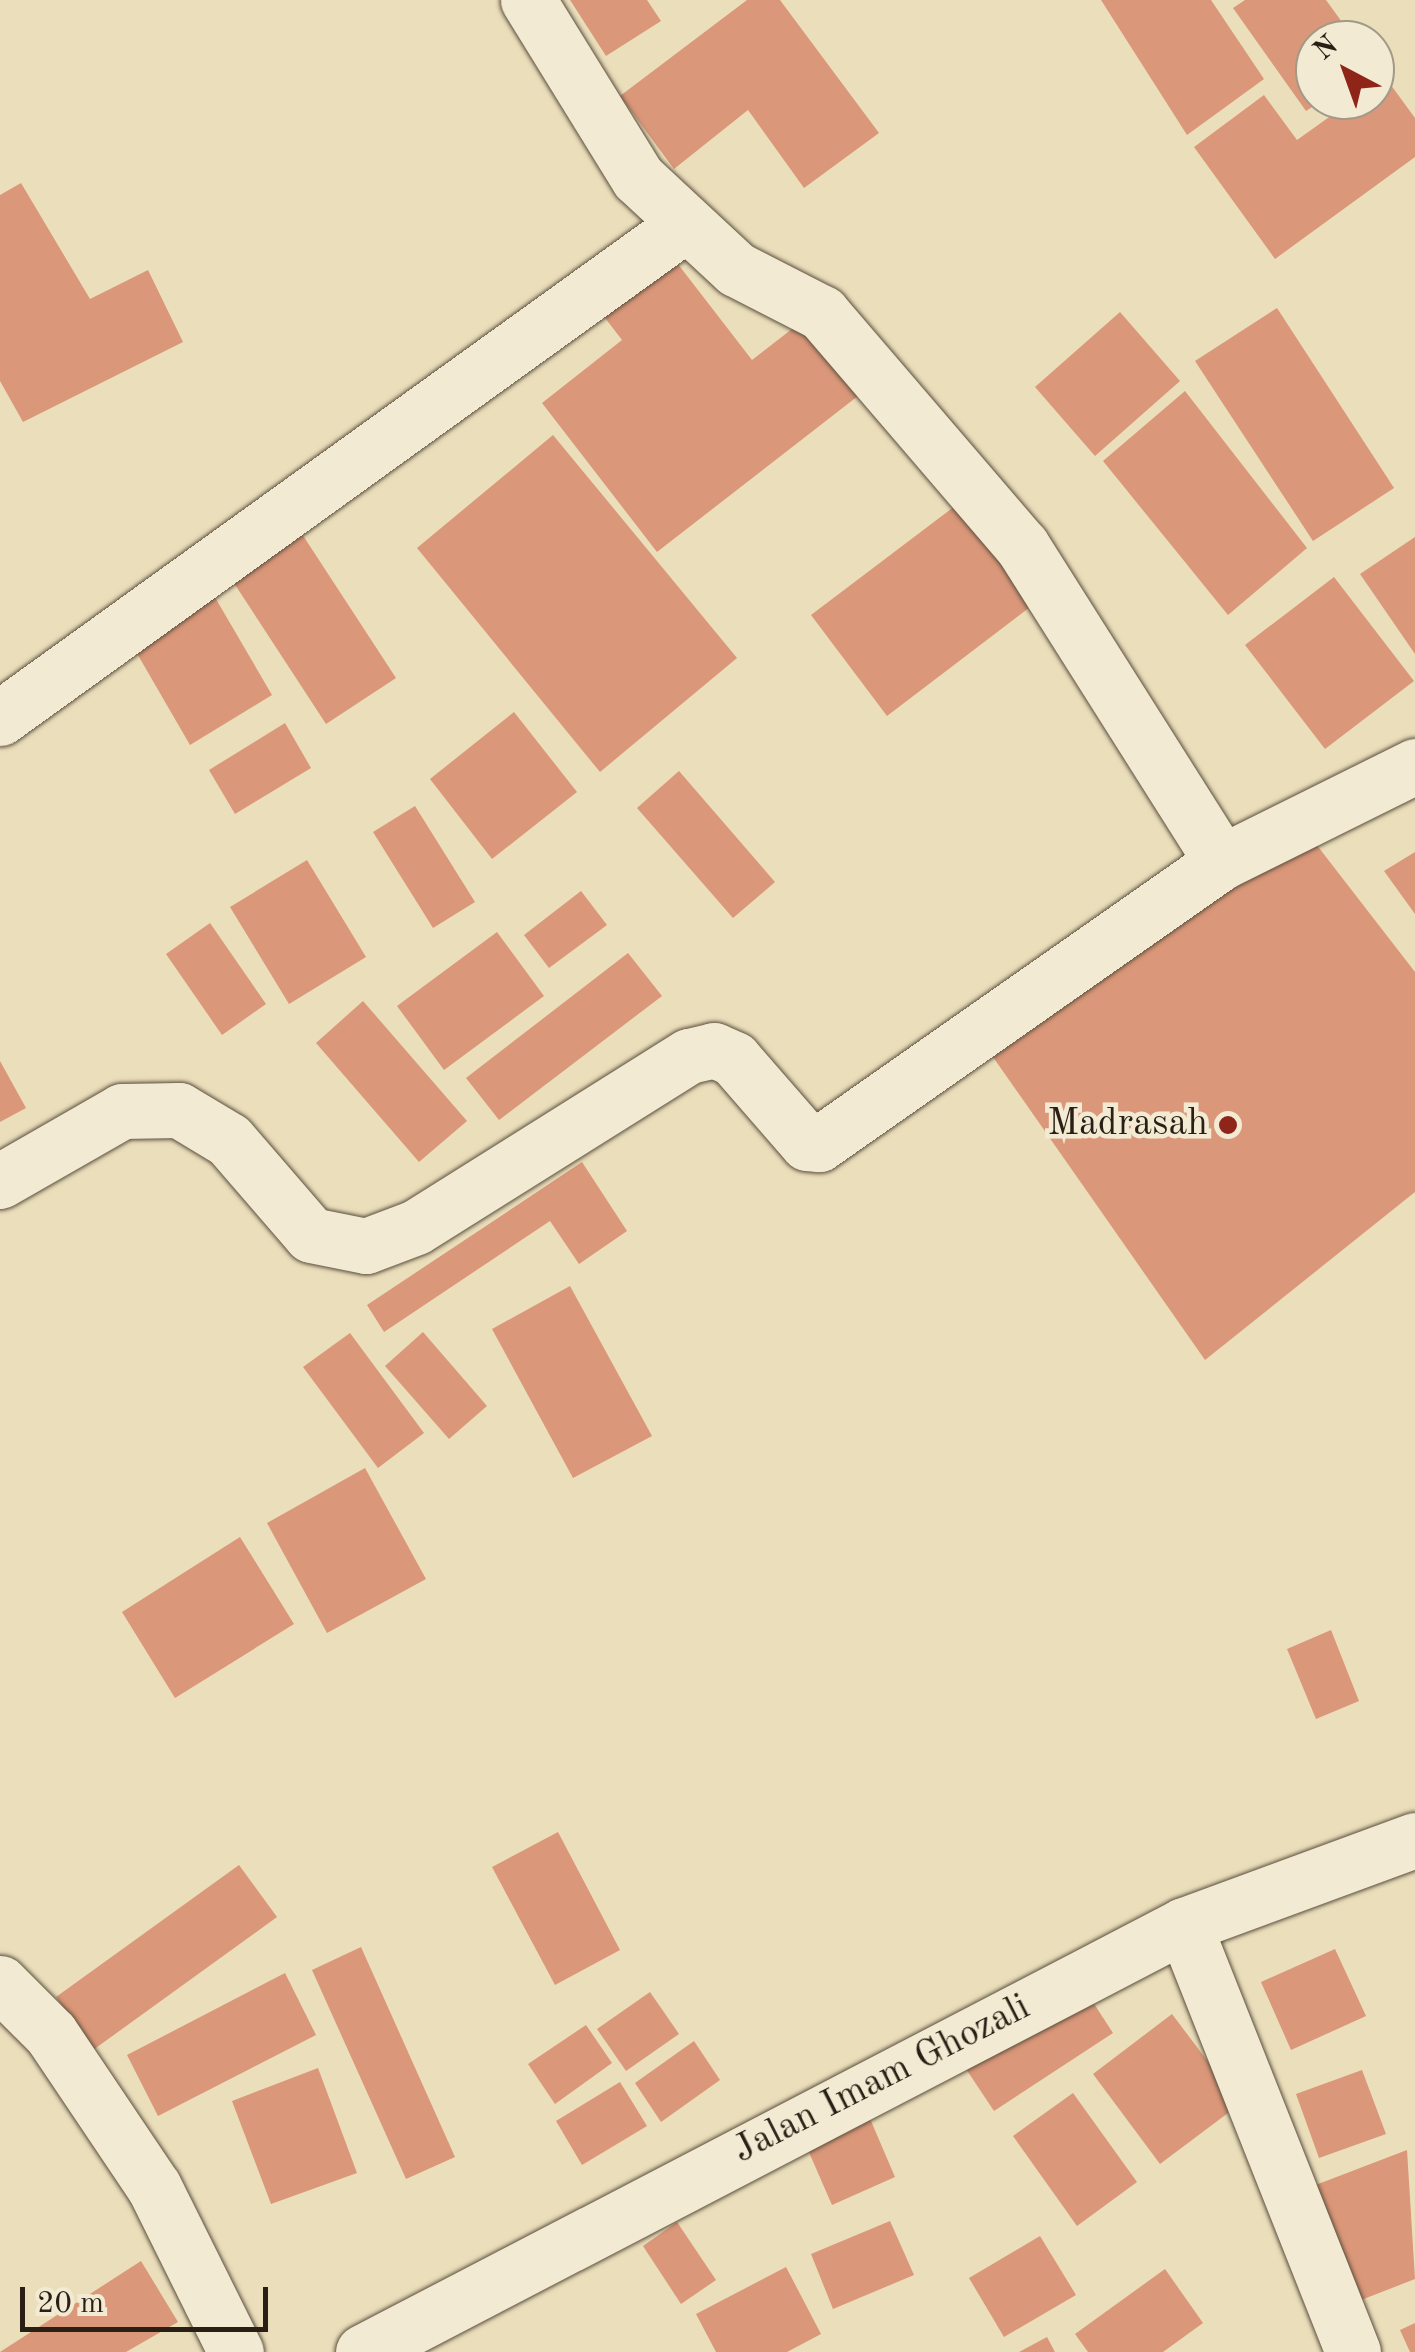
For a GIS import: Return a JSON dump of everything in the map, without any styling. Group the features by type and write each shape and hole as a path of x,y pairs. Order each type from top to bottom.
{"street":[{"path":"528,0 638,178 736,269 822,312 1010,532 1222,862"},
{"path":"0,718 686,224"},
{"path":"0,1181 122,1111 180,1110 228,1140 311,1234 366,1246 416,1226 689,1056 714,1050 734,1058 808,1143 819,1144 1222,862 1415,766"},
{"name":"Jalan Imam Ghozali","path":"363,2352 1184,1925 1415,1840"},
{"path":"1184,1925 1353,2352"},
{"path":"0,1984 51,2034 154,2186 236,2352"}],"building":[{"path":"570,0 647,0 661,21 606,56"},
{"path":"747,0 780,0 879,133 804,188 748,110 674,169 620,96"},
{"path":"1101,0 1211,0 1264,79 1187,135"},
{"path":"1245,0 1326,0 1340,20 1295,20 1295,95 1233,8"},
{"path":"1395,91 1415,118 1415,157 1275,259 1194,147 1264,95 1297,140 1325,120 1395,120"},
{"path":"21,183 90,299 148,270 183,342 23,422 0,381 0,195"},
{"path":"674,259 752,360 810,315 867,389 657,552 542,403 622,340 602,314"},
{"path":"1277,308 1394,488 1313,541 1195,361"},
{"path":"1120,312 1180,381 1095,456 1035,387"},
{"path":"1185,391 1307,548 1228,615 1103,461"},
{"path":"553,435 737,658 600,772 417,548"},
{"path":"959,503 1034,604 887,716 811,615"},
{"path":"302,534 396,678 326,724 232,580"},
{"path":"1415,537 1415,654 1360,574"},
{"path":"1334,577 1414,681 1325,749 1245,645"},
{"path":"206,582 272,695 190,745 124,631"},
{"path":"514,712 577,792 492,859 430,779"},
{"path":"285,723 311,768 235,814 209,770"},
{"path":"679,771 775,882 733,918 637,808"},
{"path":"415,806 475,902 433,928 373,832"},
{"name":"Madrasah","path":"1309,835 1415,972 1415,1192 1205,1360 993,1057"},
{"path":"1415,852 1415,914 1384,871"},
{"path":"307,860 366,957 289,1004 230,907"},
{"path":"581,891 607,925 549,968 524,935"},
{"path":"210,923 266,1004 222,1035 166,954"},
{"path":"497,932 544,996 444,1070 397,1006"},
{"path":"628,953 662,996 499,1120 466,1078"},
{"path":"363,1001 467,1121 419,1162 316,1043"},
{"path":"0,1061 26,1108 0,1122"},
{"path":"582,1162 627,1231 579,1264 550,1221 384,1332 367,1305"},
{"path":"570,1286 652,1436 573,1478 492,1329"},
{"path":"423,1332 487,1406 449,1439 385,1366"},
{"path":"350,1333 424,1433 378,1468 303,1367"},
{"path":"365,1468 426,1579 327,1633 267,1523"},
{"path":"240,1537 294,1624 175,1698 122,1612"},
{"path":"1331,1630 1359,1701 1316,1719 1287,1649"},
{"path":"558,1832 620,1950 555,1985 492,1867"},
{"path":"239,1865 277,1917 93,2050 56,1997"},
{"path":"361,1947 455,2157 406,2179 312,1970"},
{"path":"1335,1949 1366,2016 1291,2050 1261,1982"},
{"path":"285,1973 316,2035 158,2116 127,2055"},
{"path":"1085,1990 1113,2033 994,2111 966,2069"},
{"path":"650,1992 679,2034 626,2071 597,2029"},
{"path":"1172,2014 1240,2104 1160,2164 1093,2074"},
{"path":"586,2025 612,2063 555,2104 528,2064"},
{"path":"694,2041 720,2080 661,2122 635,2083"},
{"path":"318,2068 357,2173 271,2204 232,2101"},
{"path":"1362,2070 1386,2134 1319,2158 1296,2094"},
{"path":"620,2082 647,2126 582,2165 556,2121"},
{"path":"1073,2093 1137,2182 1077,2226 1013,2136"},
{"path":"865,2107 895,2177 832,2205 801,2134"},
{"path":"1407,2150 1415,2279 1356,2302 1313,2186"},
{"path":"890,2221 914,2275 833,2309 811,2254"},
{"path":"677,2222 716,2280 681,2304 643,2246"},
{"path":"1040,2236 1076,2295 1004,2337 969,2278"},
{"path":"141,2261 178,2322 126,2352 0,2352"},
{"path":"786,2267 821,2334 787,2352 716,2352 696,2314"},
{"path":"1165,2269 1203,2323 1163,2352 1088,2352 1075,2334"},
{"path":"1415,2323 1415,2352 1410,2352 1400,2330"},
{"path":"1047,2337 1055,2352 1019,2352"}],"place":[{"name":"Madrasah","path":"1228,1125"}]}
